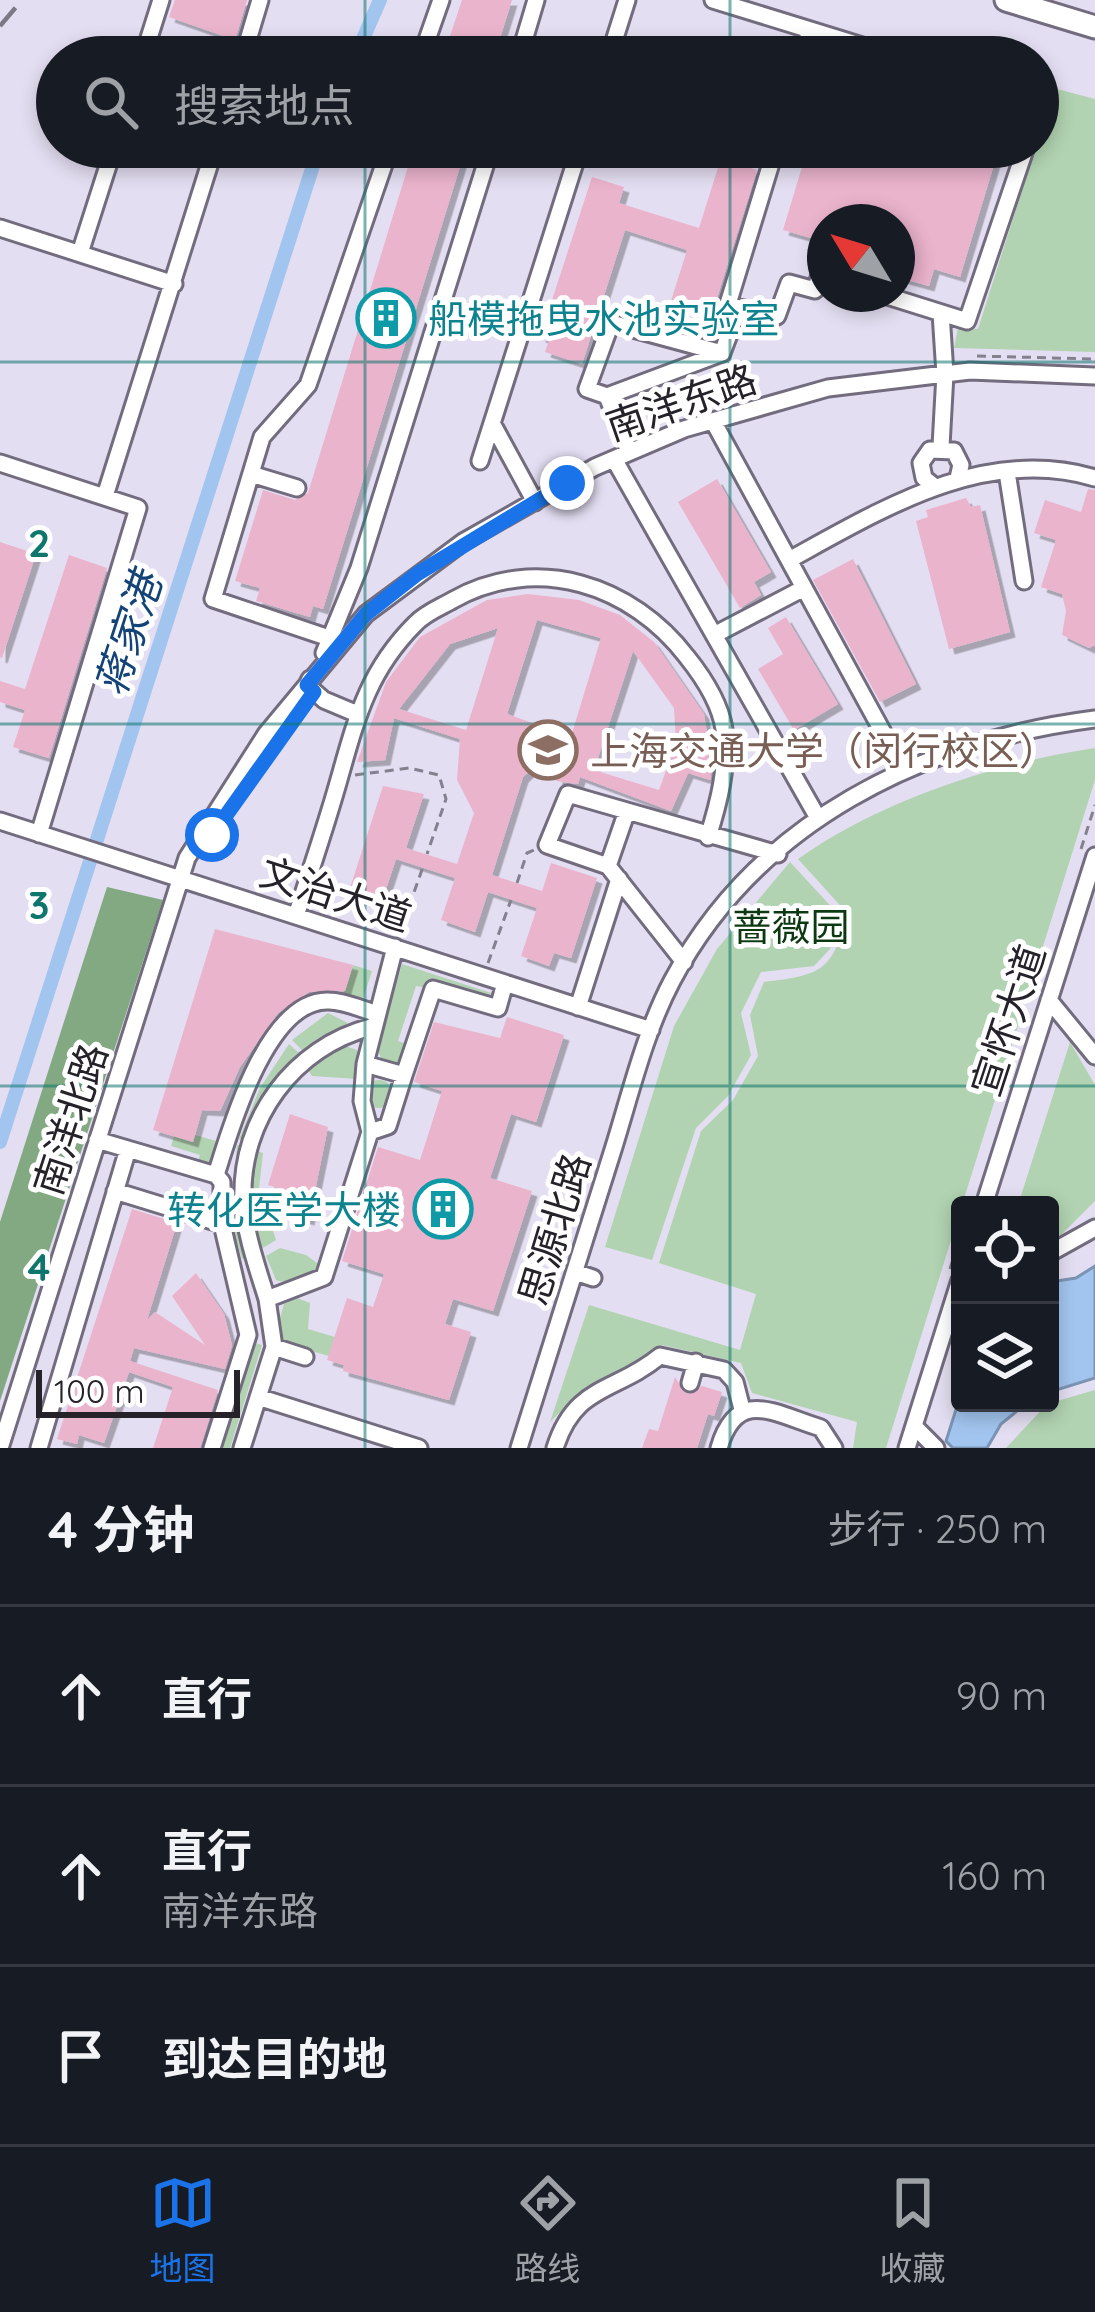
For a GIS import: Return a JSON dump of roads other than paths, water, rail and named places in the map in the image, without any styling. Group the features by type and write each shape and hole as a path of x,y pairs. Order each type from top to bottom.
{"main road":[{"path":"1006,0 1095,27"}],"lane":[{"path":"150,36 161,0"},
{"path":"249,36 260,0"},
{"path":"429,36 441,0"},
{"path":"525,36 536,0"},
{"path":"616,36 627,0"},
{"path":"712,0 830,36"},
{"path":"808,36 810,30"},
{"path":"80,253 107,168"},
{"path":"105,496 209,168"},
{"path":"332,639 213,599 262,437 308,385 383,168"},
{"path":"355,713 307,685 332,639 483,168"},
{"path":"480,461 573,168"},
{"path":"770,168 728,304 777,316 789,284 807,288"},
{"path":"915,305 967,321 1019,168"},
{"path":"0,228 174,284"},
{"path":"722,353 611,323 587,389 608,396 722,353 739,308"},
{"path":"940,446 946,374 941,313"},
{"name":"南洋东路","path":"180,878 213,812 366,614 463,542 535,502 622,456 713,421 828,388 946,374 1095,376"},
{"path":"608,396 622,456 714,635 818,818"},
{"path":"713,421 903,769"},
{"path":"492,423 535,502"},
{"path":"934,486 924,478 921,463 930,450 940,446 954,451 961,465 958,478"},
{"path":"0,463 138,508 39,834"},
{"path":"789,560 958,478 1007,472 1074,472 1095,478"},
{"path":"1007,472 1024,581"},
{"path":"251,474 297,488"},
{"path":"296,916 341,775 355,713 372,675 418,620 468,592 533,579 567,579 608,591 665,628 706,681 724,727 722,793 708,837"},
{"path":"714,635 804,588"},
{"name":"思源北路","path":"521,1444 651,1030 684,962 721,913 818,818 903,769 1022,728 1095,719"},
{"path":"684,962 613,873 547,845 568,794 778,854"},
{"path":"578,1006 627,811"},
{"name":"文治大道","path":"0,821 651,1030"},
{"name":"宣怀大道","path":"987,1196 1095,856"},
{"name":"南洋北路","path":"0,1448 180,878"},
{"path":"267,1299 324,1277 370,1132 362,1101 365,1064 395,947"},
{"path":"370,1132 388,1126 434,989 498,1008 505,983"},
{"path":"216,1175 247,1076 274,1037 312,1003 330,1000 373,1020"},
{"path":"1049,1000 1095,1056"},
{"path":"242,1448 273,1343 243,1199 254,1130 284,1079 322,1048 373,1020"},
{"path":"365,1064 404,1075"},
{"path":"98,1140 216,1175 223,1182 222,1224 248,1335 212,1448"},
{"path":"39,1448 128,1149"},
{"path":"116,1191 222,1224"},
{"path":"1059,1248 1095,1228"},
{"path":"575,1272 593,1278"},
{"path":"907,1448 953,1304"},
{"path":"248,1335 305,1357"},
{"path":"521,1444 552,1448 577,1404 669,1354 730,1376 742,1409"},
{"path":"690,1383 696,1362"},
{"path":"258,1396 371,1428 419,1448"},
{"path":"719,1448 726,1424 742,1409"},
{"path":"742,1409 821,1428 834,1448"},
{"path":"914,1426 936,1448"}],"water":[{"path":"1095,1266 1095,1378 1059,1389 1059,1281 1076,1278"},
{"path":"955,1412 1016,1412 1001,1424 987,1448 953,1448 946,1441"}],"waterway":[{"name":"蒋家港","path":"364,36 380,0"},
{"name":"蒋家港","path":"0,1142 312,168"}],"railway":[{"path":"0,26 22,0"}],"place":[{"name":"船模拖曳水池实验室","path":"386,318"},
{"name":"上海交通大学（闵行校区）","path":"548,750"},
{"name":"转化医学大楼","path":"443,1209"}],"park label":[{"name":"蔷薇园","path":"791,926"}]}
